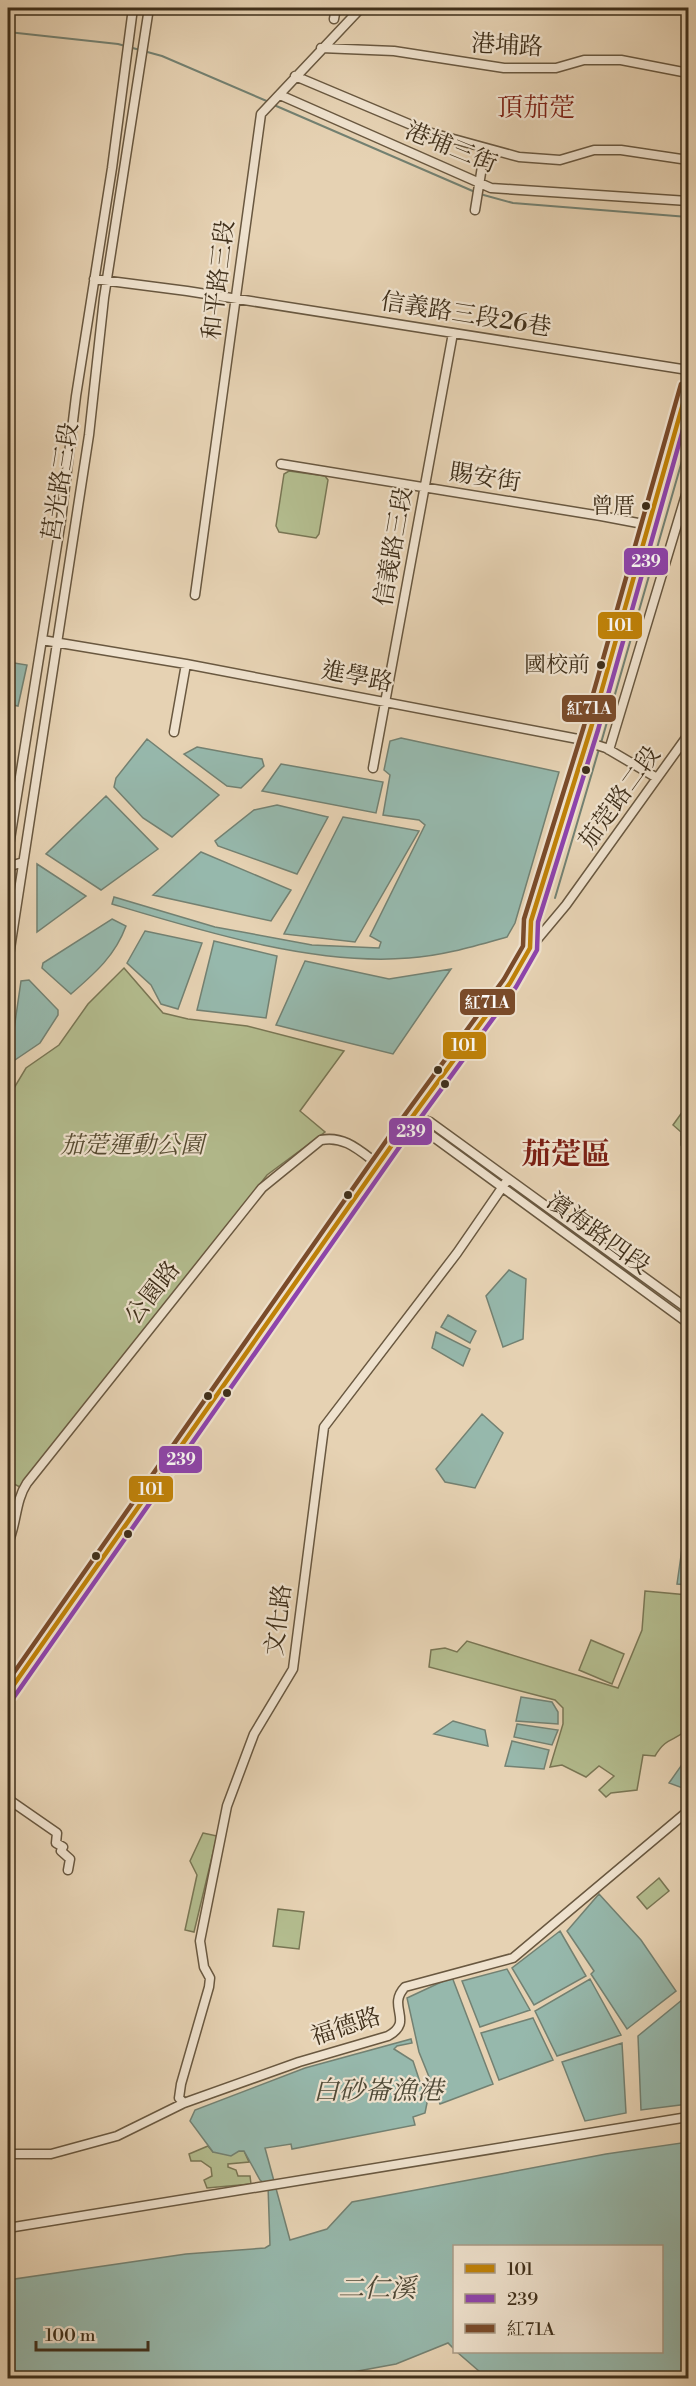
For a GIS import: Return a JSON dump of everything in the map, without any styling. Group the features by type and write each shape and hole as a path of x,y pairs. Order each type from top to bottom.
{"street":[{"name":"莒光路三段","path":"8,852 62,520 133,8"},
{"name":"莒光路三段","path":"8,962 89,435 107,281 149,8"},
{"path":"334,19 336,8"},
{"name":"和平路三段","path":"195,595 238,299 261,114 361,8"},
{"path":"569,8 612,8"},
{"name":"港埔路","path":"321,48 394,51 504,68 556,68 584,60 621,60 688,73"},
{"path":"295,76 428,132 519,157 560,160 594,150 628,150 688,160"},
{"name":"港埔三街","path":"280,95 491,188 688,201"},
{"path":"476,210 485,148"},
{"name":"信義路三段26巷","path":"94,279 238,299 688,370"},
{"name":"信義路三段","path":"374,768 453,333"},
{"path":"530,948 531,921 590,742 688,386"},
{"name":"賜安街","path":"281,464 619,519 648,527"},
{"path":"608,749 688,488"},
{"name":"進學路","path":"42,640 186,664 590,742 608,749 657,778"},
{"path":"174,732 186,664"},
{"name":"茄萣路二段","path":"8,1693 412,1116 510,982 530,948 548,929 688,735"},
{"path":"8,867 23,862"},
{"name":"濱海路四段","path":"412,1116 430,1122 688,1309"},
{"name":"濱海路四段","path":"412,1116 424,1130 501,1188 688,1323"},
{"name":"公園路","path":"8,1543 16,1518 19,1497 27,1483 262,1188 321,1140 331,1138 350,1144 379,1165"},
{"name":"文化路","path":"184,2103 179,2098 181,2084 209,1988 210,1978 204,1967 200,1941 227,1806 254,1734 290,1676 297,1650 324,1427 457,1253 508,1179"},
{"path":"8,1799 57,1833 56,1843 63,1847 61,1851 70,1859 68,1870"},
{"name":"福德路","path":"8,2154 51,2154 117,2136 184,2103 299,2062 388,2036 398,2030 401,2023 398,1998 405,1987 513,1958 688,1811"},
{"path":"8,2228 688,2117"}],"green space":[{"path":"289,471 325,476 328,480 319,534 316,538 279,532 276,526 284,474"},
{"name":"茄萣運動公園","path":"124,968 163,1013 188,1019 247,1026 344,1051 300,1111 325,1132 267,1175 22,1488 8,1481 8,1098 26,1068 59,1045 88,1004"},
{"path":"688,1104 688,1158 681,1145 681,1132 673,1125"},
{"path":"645,1591 688,1595 688,1729 663,1745 655,1756 643,1755 637,1790 611,1793 606,1797 599,1790 614,1776 599,1766 586,1777 562,1765 550,1767 563,1724 563,1708 555,1700 429,1667 431,1650 445,1648 457,1652 467,1641 618,1688 642,1630"},
{"path":"591,1640 624,1654 612,1684 579,1670"},
{"path":"203,1833 217,1836 194,1932 185,1930 197,1875 190,1861"},
{"path":"659,1878 669,1891 647,1909 637,1897"},
{"path":"278,1909 304,1912 299,1949 273,1946"},
{"path":"208,2146 213,2152 244,2151 249,2162 228,2164 228,2167 236,2170 238,2176 250,2176 251,2184 207,2188 204,2180 212,2176 211,2168 201,2161 191,2161 189,2154"}],"water":[{"path":"8,662 27,665 18,706 8,704"},
{"path":"401,738 559,772 515,923 507,937 421,957 373,959 335,957 297,952 220,935 112,904 114,897 215,927 312,945 379,948 381,942 370,936 425,825 419,820 383,815 390,775 384,770 390,741"},
{"path":"147,739 219,795 172,837 143,818 114,787 116,778"},
{"path":"197,747 262,759 264,766 241,788 227,786 184,754"},
{"path":"281,764 383,782 376,813 262,791"},
{"path":"106,796 158,849 101,890 46,854"},
{"path":"277,805 328,817 297,874 218,846 215,841 254,810"},
{"path":"343,817 419,831 355,942 284,934"},
{"path":"201,852 291,890 271,921 153,895"},
{"path":"37,864 86,896 37,932"},
{"path":"112,919 126,926 121,937 103,963 71,994 42,968 43,963"},
{"path":"145,931 202,943 178,1009 161,1004 151,985 127,963"},
{"path":"214,941 277,956 266,1018 197,1010"},
{"path":"305,961 389,979 451,969 393,1054 276,1025"},
{"path":"29,980 58,1010 58,1015 40,1043 9,1064 21,981"},
{"path":"509,1270 526,1279 523,1339 503,1347 486,1296"},
{"path":"448,1315 476,1331 470,1343 441,1327"},
{"path":"436,1332 470,1349 463,1366 432,1348"},
{"path":"482,1414 503,1433 475,1488 445,1482 436,1469"},
{"path":"684,1535 688,1537 688,1585 677,1584"},
{"path":"521,1697 552,1702 558,1712 558,1724 516,1721"},
{"path":"453,1721 485,1730 488,1746 434,1734"},
{"path":"517,1724 558,1730 552,1745 514,1737"},
{"path":"512,1741 549,1750 544,1769 505,1766"},
{"path":"688,1756 688,1790 669,1783"},
{"path":"599,1894 641,1940 676,1991 627,2029 591,1974 594,1971 567,1931"},
{"path":"560,1931 586,1976 534,2005 512,1968"},
{"path":"507,1969 530,2010 480,2027 462,1981"},
{"path":"452,1977 493,2084 440,2104 419,2052 407,1998"},
{"path":"590,1979 621,2035 557,2056 535,2011"},
{"path":"688,1995 688,2104 641,2110 638,2036"},
{"path":"533,2018 553,2060 499,2080 481,2033"},
{"name":"二仁溪","path":"411,2039 412,2043 397,2046 394,2049 413,2061 427,2103 425,2113 413,2117 415,2125 292,2149 291,2144 265,2148 290,2240 327,2229 352,2202 606,2154 688,2142 688,2378 487,2378 458,2353 663,2353 663,2245 453,2245 453,2348 448,2343 396,2364 320,2378 8,2378 8,2280 186,2254 265,2248 270,2245 268,2186 260,2180 244,2151 231,2156 213,2152 190,2121 195,2110 305,2068"},
{"path":"622,2043 626,2113 585,2121 562,2062"}],"waterway":[{"path":"8,32 118,44 162,56 269,102"},
{"path":"274,105 475,192"},
{"path":"480,194 513,203 688,217"},
{"path":"601,743 688,440"},
{"path":"555,898 599,749"}],"transit line":[{"name":"紅71A","path":"8,1681 393,1131 504,979 523,946 524,919 584,726 681,384"},
{"name":"101","path":"8,1693 399,1135 510,983 530,948 531,921 591,728 688,386"},
{"name":"239","path":"14,1697 405,1139 516,987 537,950 538,922 598,730 688,412"}],"place":[{"name":"曾厝","path":"646,506"},
{"name":"國校前","path":"601,665"}],"district":[{"name":"頂茄萣","path":"536,108"},
{"name":"茄萣區","path":"566,1155"}],"water label":[{"name":"白砂崙漁港","path":"378,2091"}]}
